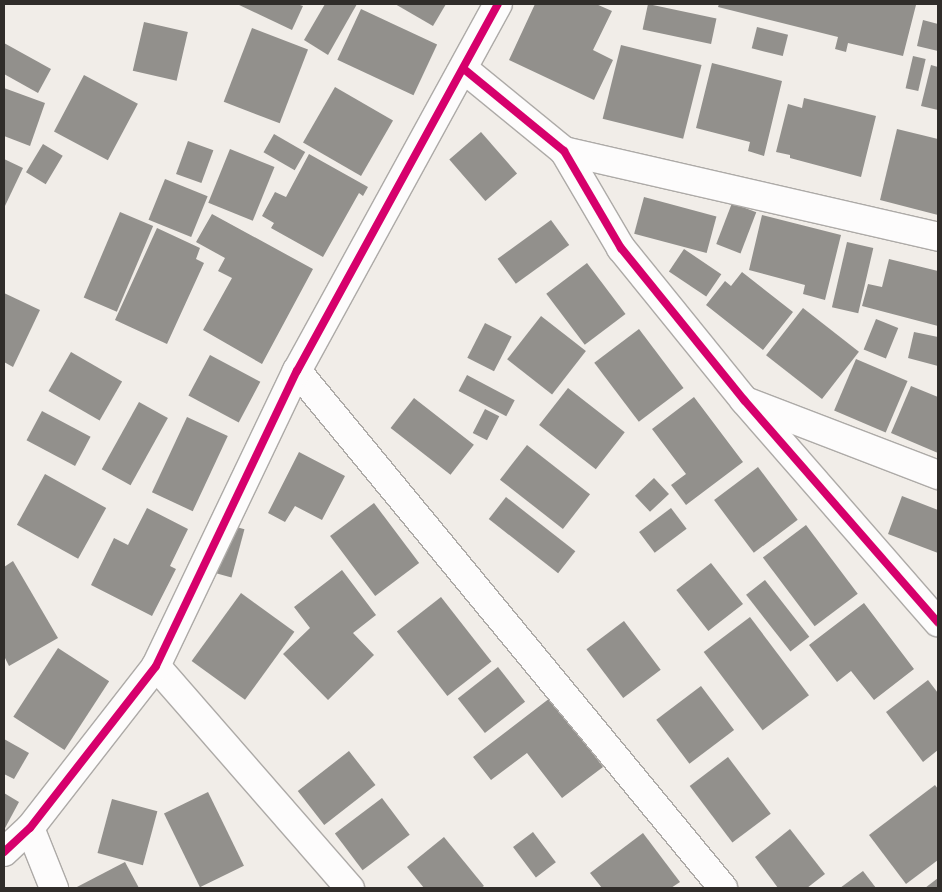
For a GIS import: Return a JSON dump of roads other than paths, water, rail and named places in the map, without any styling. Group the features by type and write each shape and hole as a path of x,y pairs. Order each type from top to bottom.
{"street":[{"path":"4,852 30,828 156,666 297,371 465,70 498,4"},
{"path":"465,70 564,151 621,248 744,400 938,622"},
{"path":"564,151 938,237"},
{"path":"297,371 723,888"},
{"path":"744,400 938,475"},
{"path":"156,666 350,888"},
{"path":"30,828 54,888"}]}
